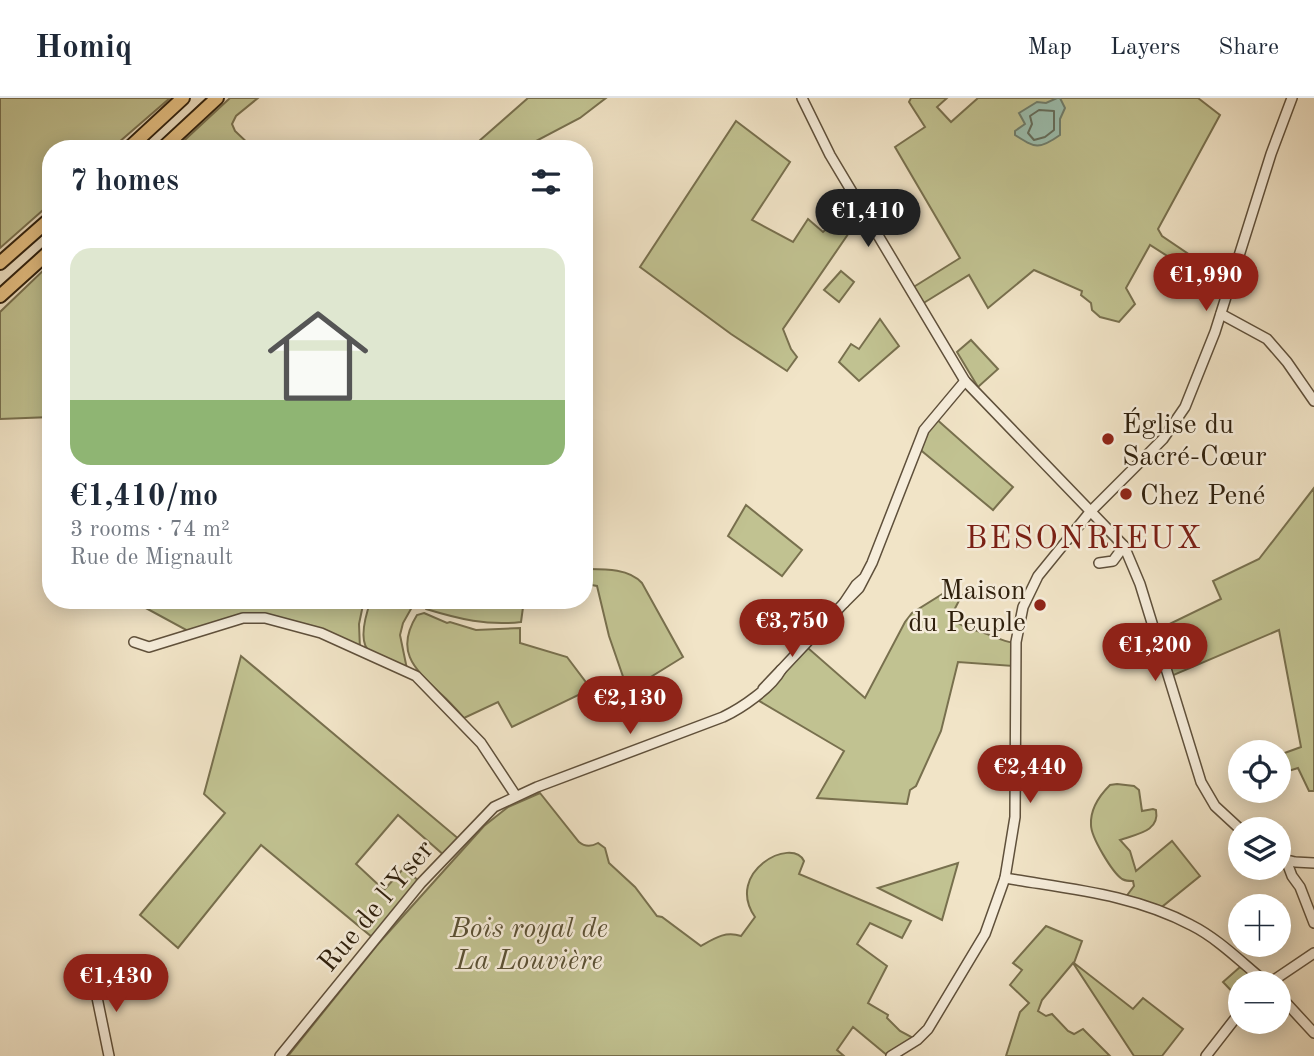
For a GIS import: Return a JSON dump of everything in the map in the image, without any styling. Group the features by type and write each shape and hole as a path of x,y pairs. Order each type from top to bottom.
{"highway":[{"path":"138,140 183,98"},
{"path":"172,140 217,98"},
{"path":"0,263 42,226"},
{"path":"0,296 42,258"}],"street":[{"path":"802,98 830,155 965,382 1124,546 1140,584 1201,782 1214,806 1228,818"},
{"path":"891,1056 917,1040 928,1029 985,934 1005,878 1015,817 1016,666 1019,622 1025,601 1038,576 1090,512 1149,454 1177,420 1194,386 1222,314 1271,154 1292,98"},
{"path":"1222,314 1267,339 1314,401"},
{"name":"Rue de l'Yser","path":"280,1056 421,883 494,807 516,796 723,717 743,706 777,677 864,578 876,555 924,430 965,382"},
{"path":"1099,563 1112,561 1124,546"},
{"path":"134,642 149,647 243,618 265,618 321,633 415,676 481,743 516,796"},
{"path":"1291,860 1314,863"},
{"path":"1291,874 1300,887 1314,923"},
{"path":"1005,878 1115,896 1147,905 1201,931 1252,971"},
{"path":"1287,971 1314,953"},
{"path":"93,978 109,1056"},
{"path":"1291,1008 1314,1033"},
{"path":"1206,1056 1228,1028"}],"green space":[{"path":"0,98 170,98 121,140 42,140 42,211 0,248"},
{"path":"230,98 258,98 236,116 232,124 244,140 185,140"},
{"path":"528,98 606,98 580,118 538,140 480,140"},
{"path":"911,98 947,98 937,107 951,122 978,98 1198,98 1220,115 1158,229 1162,236 1231,280 1227,294 1150,245 1126,288 1135,304 1119,322 1100,317 1092,310 1091,303 1081,295 1082,291 1034,270 988,308 969,275 922,304 912,288 960,258 895,147 925,127 909,102"},
{"path":"736,121 790,162 752,220 793,242 808,219 823,232 841,216 853,227 783,329 797,357 787,371 731,334 640,267"},
{"path":"841,271 854,282 839,302 824,290"},
{"path":"42,272 42,417 0,419 0,312"},
{"path":"880,319 899,346 859,381 839,362 851,344 859,349"},
{"path":"971,340 998,369 978,387 957,352"},
{"path":"934,417 1013,487 993,510 917,447"},
{"path":"1314,488 1314,791 1309,791 1298,768 1291,770 1291,751 1301,747 1279,630 1169,677 1155,631 1221,599 1213,581 1259,559"},
{"path":"746,505 802,550 782,576 728,536"},
{"path":"593,569 615,570 637,578 683,657 628,691 609,636 597,586 593,585"},
{"path":"952,588 962,595 950,618 968,628 1014,643 1013,666 958,662 941,731 916,786 910,790 907,804 817,798 844,751 756,699 808,648 865,698 912,613"},
{"path":"148,609 362,609 359,624 360,649 264,615 188,631"},
{"path":"368,609 411,609 400,635 407,669 379,658 367,648 364,628"},
{"path":"426,609 523,609 521,622 496,623 462,619"},
{"path":"424,613 447,623 476,630 520,628 520,643 567,657 591,689 512,727 498,702 464,718 423,676 411,659 407,639 410,628 417,615"},
{"path":"241,656 460,840 445,856 398,815 356,864 384,890 404,868 421,883 372,937 261,845 178,948 140,915 225,813 204,794"},
{"path":"1110,785 1134,786 1139,790 1142,811 1156,810 1151,828 1120,840 1130,851 1136,871 1172,841 1200,876 1158,910 1125,898 1134,886 1133,881 1122,879 1113,869 1098,846 1092,830 1091,819 1096,803"},
{"name":"Bois royal de La Louvière","path":"540,793 579,842 588,846 598,843 605,848 609,863 635,887 657,916 701,946 725,935 741,936 755,917 748,901 748,886 754,873 763,863 787,853 797,854 804,861 799,874 911,921 902,938 870,923 857,944 887,966 868,1003 888,1015 887,1018 900,1031 917,1040 888,1056 853,1027 837,1050 844,1056 288,1056 378,944 484,826 508,807"},
{"path":"958,863 942,920 878,888"},
{"path":"1046,926 1082,941 1074,963 1133,1009 1143,998 1183,1029 1162,1056 1134,1056 1073,963 1042,1000 1038,1011 1046,1016 1052,1014 1074,1034 1083,1029 1110,1056 1006,1056 1020,1012 1029,1003 1010,985 1022,970 1013,963"}],"water":[{"path":"1060,98 1065,108 1060,119 1060,135 1037,146 1015,135 1015,131 1025,124 1019,113 1037,102 1046,103"}],"place":[{"name":"Église du Sacré-Cœur","path":"1108,439"},
{"name":"Chez Pené","path":"1126,494"},
{"name":"Maison du Peuple","path":"1040,605"}],"district":[{"name":"BESONRIEUX","path":"1084,537"}]}
